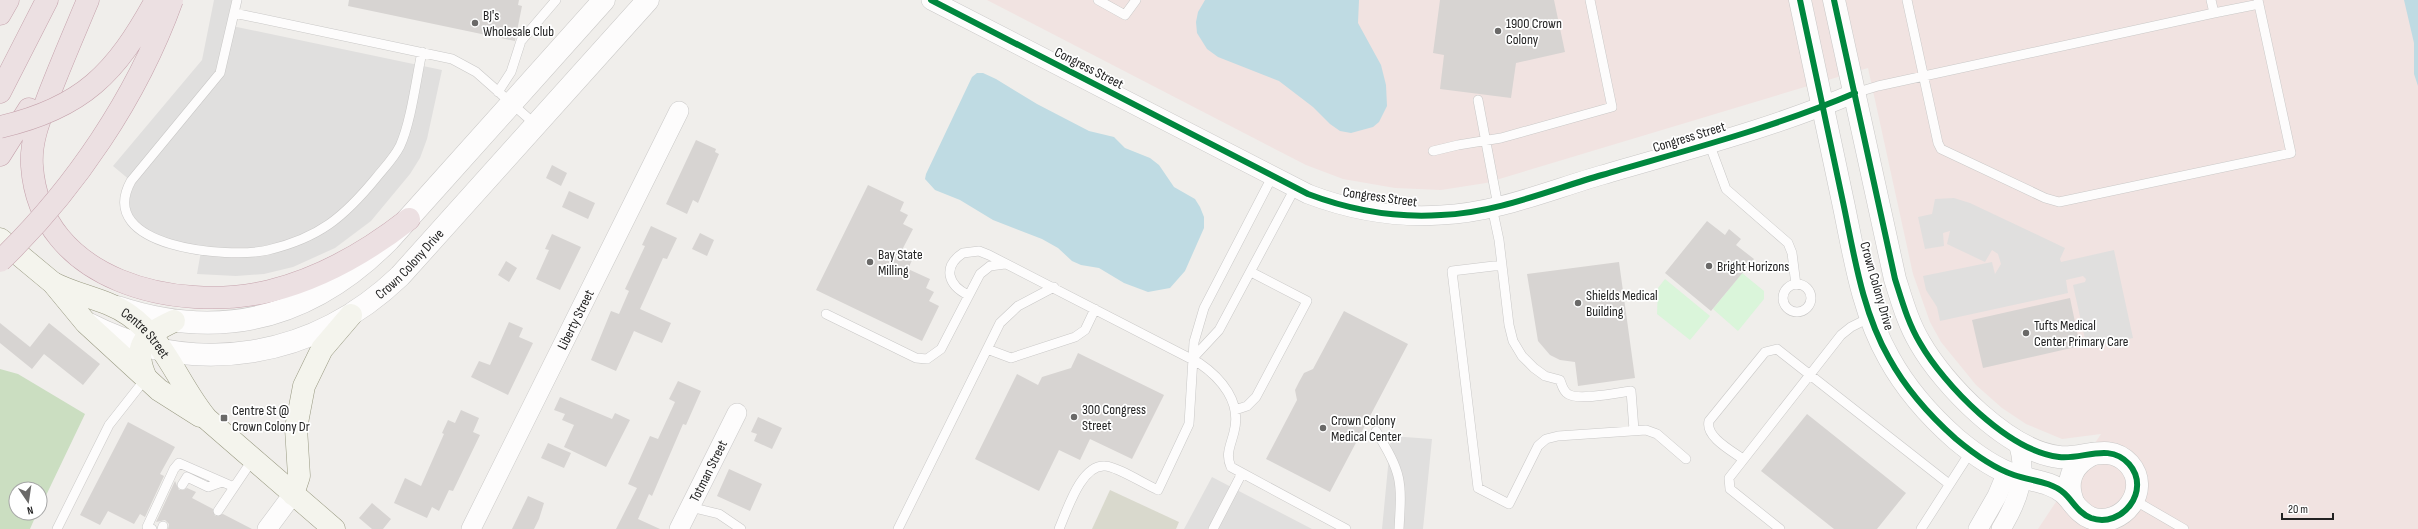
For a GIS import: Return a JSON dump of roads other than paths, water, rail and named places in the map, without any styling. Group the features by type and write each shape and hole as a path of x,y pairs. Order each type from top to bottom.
{"highway":[{"path":"0,14 8,0"},
{"path":"0,92 47,0"},
{"path":"88,0 71,39 37,129 32,154 33,178 40,202 58,234 83,260 105,275 132,285 177,297 225,297 269,291 304,280 337,266 378,242 409,219"},
{"path":"0,127 52,112 85,92 124,53 156,0"},
{"path":"0,261 63,190 99,140 131,88 172,0"},
{"path":"0,155 71,39"}],"main road":[{"name":"Centre Street","path":"0,239 53,283 86,322 146,378 171,399 207,419"},
{"name":"Centre Street","path":"53,283 71,292 103,302 128,314 151,342 207,419 334,529"},
{"path":"293,494 299,476 296,428 304,386 322,349 351,315"},
{"path":"146,378 140,361 151,342 174,321"}],"street":[{"name":"Crown Colony Drive","path":"86,322 151,342 214,356 261,350 310,336 351,315 376,298 400,276 648,0"},
{"name":"Congress Street","path":"932,0 1295,188 1323,200 1349,207 1393,214 1442,216 1495,207 1823,107 1855,93"},
{"name":"Crown Colony Drive","path":"1800,0 1858,272 1871,317 1889,358 1906,383 1938,422 1971,451 2015,475 2055,487 2074,504 2089,524 2114,518 2126,511 2134,500 2137,482 2132,468 2122,458 2111,453 2093,454 2076,458 2052,456 2017,440 1990,423 1962,398 1929,358 1913,330 1895,279 1834,0"},
{"path":"103,302 174,321 212,322 245,319 278,313 306,303 334,286 366,262 409,219 505,98 601,2"},
{"name":"Liberty Street","path":"471,529 679,110"},
{"name":"Totman Street","path":"679,529 737,413"},
{"path":"1978,529 1997,496 2015,475 2023,462 2017,440"},
{"path":"2074,504 2069,490 2071,476 2078,463 2093,454"},
{"path":"2001,529 2014,505 2015,475"},
{"path":"267,529 293,494"}],"lane":[{"path":"237,0 220,73 131,182 125,197 125,212 134,225 164,241 201,251 235,253 268,250 311,234 344,214 399,147 404,133 422,52"},
{"path":"505,98 511,72 521,41 556,0"},
{"path":"1098,0 1125,15 1136,0"},
{"path":"1433,151 1458,145 1486,141 1612,107 1590,0"},
{"path":"1855,93 1923,76 2214,14 2259,2 2291,153 2068,201 2059,202 2048,199 1941,149 1938,144 1923,76 1907,0"},
{"path":"2211,0 2214,14"},
{"path":"234,13 422,52 460,62 476,72 536,125"},
{"path":"1478,100 1486,141 1509,325 1517,348 1539,372 1560,380 1565,392 1573,396 1631,391 1634,430"},
{"path":"1709,143 1726,189 1788,243 1792,253 1796,285"},
{"path":"1059,529 1083,477 1095,467 1110,467 1158,490 1189,424 1192,359 1197,330 1204,308 1272,177"},
{"path":"1192,359 1219,330 1295,188"},
{"path":"968,295 953,285 950,275 953,262 963,253 979,251 1054,287 1192,359 1210,371 1226,388 1232,398 1236,424 1228,459 1231,467 1241,475 1346,529"},
{"path":"826,314 916,358 924,360 933,357 941,349 977,278 986,268 999,264 1012,266"},
{"path":"1502,265 1452,271 1478,488 1509,504 1538,446 1546,440 1558,436 1634,430 1652,431 1686,459"},
{"path":"1235,410 1247,406 1256,397 1307,301 1251,272"},
{"path":"898,529 1000,323 1008,313 1054,287"},
{"path":"987,349 1011,358 1075,337 1085,330 1095,309"},
{"path":"1780,529 1729,487 1729,478 1844,332 1871,317"},
{"path":"1743,459 1711,433 1708,426 1711,419 1769,349 1779,350 1949,484"},
{"path":"57,529 109,425 146,378"},
{"path":"1376,431 1393,460 1400,476 1401,494 1399,529"},
{"path":"1921,529 1971,451"},
{"path":"218,512 253,459"},
{"path":"152,529 147,527 174,469 179,463 234,487"},
{"path":"1213,529 1241,475"},
{"path":"182,485 187,477 208,487 222,482"},
{"path":"2134,500 2184,529"},
{"path":"690,507 719,514 741,529"}],"water":[{"path":"1205,0 1359,0 1358,23 1381,65 1386,85 1387,106 1379,122 1373,127 1351,133 1340,131 1330,124 1313,107 1279,81 1218,57 1207,49 1197,33 1196,22 1198,12"},
{"path":"2404,0 2418,0 2418,86 2414,74 2414,43"},
{"path":"977,73 983,73 996,79 1037,104 1089,131 1114,137 1125,148 1150,158 1159,165 1174,187 1195,199 1204,217 1204,228 1185,271 1170,288 1148,292 1124,283 1099,268 1081,265 1072,261 1058,248 1042,239 993,220 960,200 935,190 925,179 972,77"}],"place":[{"name":"BJ's Wholesale Club","path":"475,23"},
{"name":"1900 Crown Colony","path":"1498,31"},
{"name":"Bay State Milling","path":"870,262"},
{"name":"Bright Horizons","path":"1709,266"},
{"name":"Shields Medical Building","path":"1578,303"},
{"name":"Tufts Medical Center Primary Care","path":"2026,333"},
{"name":"300 Congress Street","path":"1074,417"},
{"name":"Centre St @ Crown Colony Dr","path":"224,418"},
{"name":"Crown Colony Medical Center","path":"1323,428"}]}
